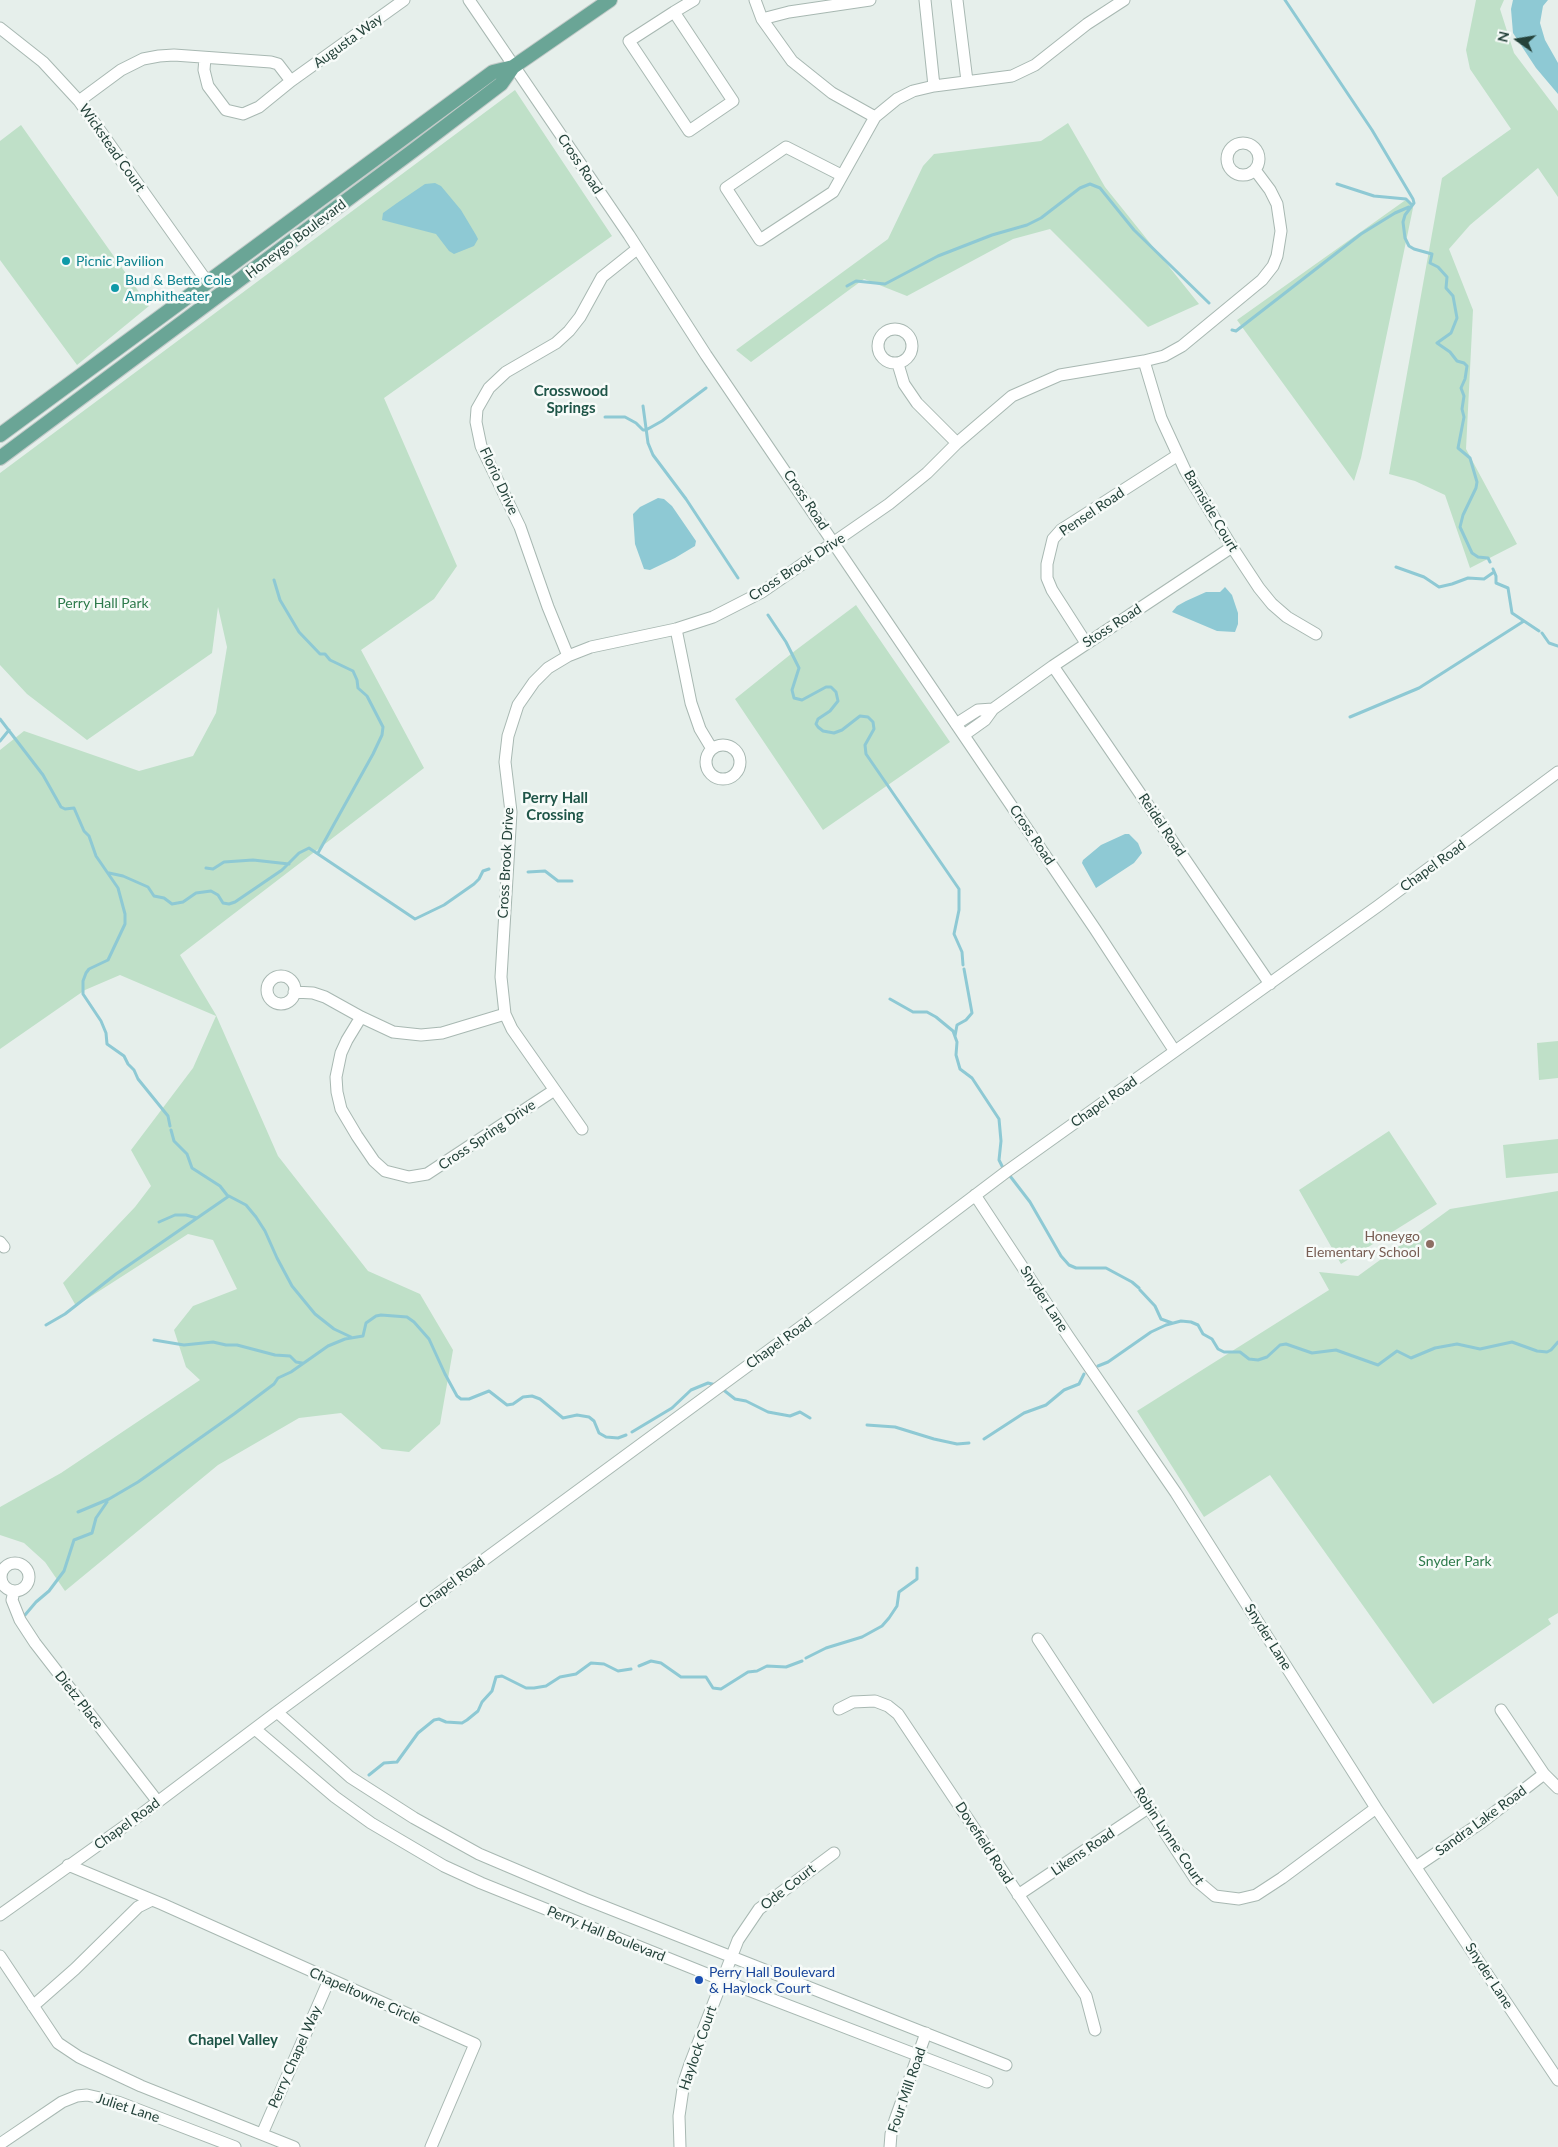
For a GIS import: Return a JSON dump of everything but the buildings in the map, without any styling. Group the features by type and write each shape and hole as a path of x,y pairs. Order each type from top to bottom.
{"main road":[{"name":"Honeygo Boulevard","path":"0,458 350,199 501,84 513,67 610,0"},
{"name":"Honeygo Boulevard","path":"0,434 493,72 513,67"}],"street":[{"name":"Augusta Way","path":"205,58 204,70 208,86 226,110 243,114 252,111 404,0"},
{"name":"Cross Road","path":"469,0 637,248 706,355 1095,929 1174,1050"},
{"path":"674,12 733,101 689,131 629,41 674,12 694,0"},
{"path":"755,0 762,19 792,61 832,93 875,117"},
{"path":"762,19 789,12 870,0"},
{"path":"924,0 934,86"},
{"path":"957,0 967,81"},
{"path":"842,175 786,147 726,188 760,240 833,192 875,117 897,99 913,91 934,86 1012,76 1036,65 1088,24 1124,0"},
{"name":"Wickstead Court","path":"0,28 43,62 79,101 208,283"},
{"path":"79,101 120,70 143,59 174,55 271,62 278,64 291,81"},
{"name":"Cross Brook Drive","path":"582,1129 519,1042 505,1014 500,977 511,812 505,762 508,736 518,705 534,682 548,668 568,656 591,647 676,629 713,617 762,592 834,542 855,530 889,504 927,473 957,443 1012,396 1060,375 1144,361 1164,356 1182,346 1262,280 1273,266 1280,246 1280,217 1277,204 1270,190 1254,170"},
{"name":"Florio Drive","path":"568,656 548,607 520,527 481,446 476,422 477,409 489,388 506,372 556,343 569,331 580,317 602,277 637,248"},
{"name":"Barnside Court","path":"1144,361 1161,418 1192,484 1259,588 1272,604 1287,617 1316,634"},
{"path":"898,364 904,384 917,403 957,443"},
{"name":"Pensel Road","path":"1086,643 1052,590 1047,578 1047,564 1053,539 1061,530 1178,455"},
{"name":"Stoss Road","path":"964,735 985,720 993,709 1053,666 1232,547"},
{"path":"676,629 691,703 700,730 712,749"},
{"name":"Reidel Road","path":"1053,666 1270,984"},
{"name":"Stoss Road","path":"956,724 978,710 993,709"},
{"name":"Chapel Road","path":"0,1915 158,1802 277,1712 724,1384 975,1195 1144,1075 1174,1050 1270,984 1558,772"},
{"path":"294,992 313,993 325,997 361,1018 393,1032 420,1035 442,1033 505,1014"},
{"name":"Cross Spring Drive","path":"361,1018 346,1040 341,1053 336,1077 337,1092 341,1108 356,1136 374,1161 391,1173 410,1177 427,1174 437,1169 553,1091"},
{"name":"Snyder Lane","path":"975,1195 1068,1336 1176,1493 1376,1808 1417,1866 1558,2080"},
{"name":"Dietz Place","path":"14,1591 12,1600 20,1620 35,1643 158,1802"},
{"name":"Robin Lynne Court","path":"1038,1639 1148,1808 1203,1887 1214,1896 1239,1899 1268,1888 1376,1808"},
{"name":"Dovefield Road","path":"839,1709 853,1702 875,1701 888,1706 898,1714 1086,1996 1095,2030"},
{"path":"1501,1710 1544,1774 1558,1788"},
{"name":"Perry Hall Boulevard","path":"277,1712 350,1777 414,1818 479,1854 585,1899 1006,2065"},
{"name":"Perry Hall Boulevard","path":"255,1729 357,1813 444,1866 481,1883 722,1980 987,2082"},
{"name":"Sandra Lake Road","path":"1417,1866 1482,1822 1544,1774"},
{"name":"Likens Road","path":"1018,1895 1148,1808"},
{"name":"Ode Court","path":"722,1980 746,1926 759,1910 834,1853"},
{"name":"Chapeltowne Circle","path":"68,1866 152,1900 475,2044 431,2147"},
{"path":"33,2006 75,1969 138,1906 152,1900"},
{"path":"0,1956 58,2043 79,2057 141,2086 294,2147"},
{"name":"Perry Chapel Way","path":"262,2134 329,1980"},
{"name":"Haylock Court","path":"680,2147 679,2116 684,2082 722,1980"},
{"name":"Four Mill Road","path":"890,2147 890,2134 894,2120 926,2033"},
{"name":"Juliet Lane","path":"0,2144 62,2102 76,2096 87,2095 118,2102 235,2147"}],"green space":[{"path":"1476,0 1504,0 1500,9 1514,53 1558,111 1558,197 1538,168 1470,225 1449,249 1473,310 1466,449 1517,544 1470,568 1445,495 1415,481 1389,474 1442,178 1511,129 1470,69 1466,50"},
{"name":"Perry Hall Park","path":"515,90 612,236 384,398 457,566 434,599 361,650 424,768 180,955 216,1015 278,1156 368,1271 420,1294 453,1350 440,1424 409,1452 382,1449 341,1413 299,1418 218,1465 65,1591 45,1562 24,1543 0,1535 0,1507 61,1473 200,1380 186,1367 174,1330 193,1306 237,1289 213,1240 188,1234 76,1306 63,1283 135,1207 151,1186 131,1150 193,1068 216,1016 120,975 85,990 0,1049 0,750 24,731 139,771 193,756 216,713 227,647 218,607 212,653 87,740 27,694 0,665 0,473"},
{"path":"1068,123 1105,187 1199,304 1148,327 1050,229 1013,239 907,296 864,279 751,362 736,350 888,239 923,166 934,154 1041,141"},
{"path":"21,125 149,306 77,365 0,260 0,141"},
{"path":"1407,199 1413,208 1361,458 1354,481 1237,320"},
{"path":"856,605 950,742 823,830 735,699"},
{"path":"1558,1041 1558,1078 1539,1080 1537,1043"},
{"path":"1389,1131 1437,1204 1341,1264 1299,1190"},
{"path":"1558,1139 1558,1173 1506,1178 1503,1145"},
{"name":"Snyder Park","path":"1558,1191 1558,1613 1548,1619 1551,1624 1433,1704 1270,1475 1204,1517 1137,1411 1329,1290 1319,1272 1358,1276 1450,1209"}],"water":[{"path":"1513,0 1548,0 1543,6 1540,23 1545,40 1558,63 1558,94 1536,68 1513,33 1511,9"},
{"path":"435,183 441,186 461,210 478,239 474,246 454,254 449,251 436,234 382,220 383,213 397,203 425,184"},
{"path":"658,498 664,499 672,506 696,541 695,546 650,570 644,569 635,544 633,514 640,507"},
{"path":"1225,587 1232,595 1238,613 1238,624 1235,632 1217,631 1172,612 1177,606 1186,601 1206,592 1220,592"},
{"path":"1129,834 1138,843 1142,853 1134,863 1096,888 1082,863 1083,860 1101,845"}],"waterway":[{"path":"1285,0 1372,130 1413,199 1414,203 1405,215 1403,222 1405,238 1409,246 1432,254 1430,263 1438,267 1447,277 1446,288 1453,296 1457,318 1451,333 1437,343 1450,352 1457,361 1467,366 1461,388 1464,396 1462,409 1464,417 1458,448 1470,458 1477,482 1460,527 1472,553 1478,557 1488,558 1490,562"},
{"path":"847,286 856,281 885,284 938,256 992,235 1027,225 1041,218 1080,188 1090,184 1100,188 1134,230 1209,303"},
{"path":"1337,184 1374,196 1406,199 1412,205"},
{"path":"1232,330 1236,331 1361,234 1395,213 1409,207"},
{"path":"646,430 662,421 706,388"},
{"path":"643,406 648,443 653,455 686,499 738,578"},
{"path":"605,417 625,417 636,423 643,430 646,430"},
{"path":"1396,567 1424,577 1439,587 1468,578 1484,579 1494,572"},
{"path":"1493,569 1496,583 1508,588 1512,613 1539,631"},
{"path":"274,580 280,600 299,632 320,654 325,654 330,660 353,671 358,688 367,696 383,727 382,735 373,754 318,853"},
{"path":"768,615 786,642 799,668 792,690 794,698 802,700 826,687 831,687 836,692 838,701 830,711 818,719 816,724 818,727 823,731 834,733 842,730 860,716 868,717 873,722 874,729 865,745 866,754 959,889 959,910 954,934 962,952 963,965"},
{"path":"1350,717 1419,688 1524,621"},
{"path":"1542,633 1549,643 1558,646"},
{"path":"0,719 43,775 61,807 65,809 74,808 84,831 89,836 96,856 118,888 125,914 125,924 108,960 89,969 86,973 83,981 83,994 101,1021 106,1033 107,1044 124,1056 138,1079 168,1116 170,1126"},
{"path":"0,741 9,730"},
{"path":"109,873 123,876 148,887 154,896 164,898 172,904 183,902 196,893 211,891 218,895 223,903 229,904 235,902 282,870 299,853 309,848 415,919 444,905 474,884 483,871 489,869"},
{"path":"206,868 213,869 224,862 253,860 289,864"},
{"path":"528,872 545,871 558,881 572,881"},
{"path":"955,1036 957,1025 966,1020 972,1013 964,969"},
{"path":"890,999 913,1012 927,1012 953,1031 957,1042 956,1055 960,1069 972,1078 999,1119 1001,1141 999,1160 1003,1168"},
{"path":"171,1130 174,1141 187,1154 192,1168 220,1186 227,1195 246,1205 256,1217 265,1231 292,1286 315,1314 334,1329 351,1337"},
{"path":"1010,1176 1030,1202 1061,1256 1069,1265 1076,1268 1106,1268 1132,1282 1139,1288"},
{"path":"46,1325 65,1314 116,1274 229,1196"},
{"path":"159,1222 175,1215 197,1218"},
{"path":"1140,1290 1155,1306 1161,1319 1172,1323"},
{"path":"78,1512 109,1499 138,1482 234,1414 274,1384 278,1378 291,1372 328,1346 345,1339 363,1336 366,1323 381,1315 407,1317 414,1322 429,1339 445,1374 457,1396 461,1399 469,1399 489,1391 507,1405 513,1404 523,1397 532,1396 540,1399 563,1418 577,1415 589,1417 594,1421 599,1433 606,1437 618,1438 626,1435"},
{"path":"1098,1366 1108,1362 1151,1332 1181,1321 1198,1325 1203,1334 1212,1339 1218,1349 1224,1352 1240,1352 1249,1359 1258,1360 1267,1357 1280,1345 1286,1344 1312,1353 1336,1350 1378,1365 1397,1351 1411,1358 1435,1348 1457,1344 1480,1349 1512,1342 1537,1351 1547,1352 1558,1342"},
{"path":"154,1340 184,1345 213,1342 237,1345 275,1355 290,1356 296,1362 302,1363"},
{"path":"984,1439 1024,1413 1046,1405 1064,1390 1079,1384 1084,1374"},
{"path":"632,1432 672,1408 691,1390 708,1383 716,1385"},
{"path":"721,1388 735,1399 746,1401 768,1412 790,1416 800,1412 810,1418"},
{"path":"867,1425 895,1427 957,1444 969,1443"},
{"path":"25,1615 49,1591 64,1571 74,1540 92,1533 96,1518 107,1502"},
{"path":"806,1658 826,1648 862,1637 882,1626 897,1606 899,1592 917,1579 917,1568"},
{"path":"639,1666 651,1661 661,1663 681,1677 706,1677 713,1688 721,1689 748,1672 757,1671 767,1666 786,1667 802,1661"},
{"path":"369,1775 384,1763 397,1762 418,1733 434,1720 439,1719 446,1722 462,1723 467,1720 478,1711 482,1702 492,1691 496,1677 502,1676 526,1688 534,1688 546,1686 560,1677 576,1674 591,1663 604,1664 618,1671 631,1669"}],"place":[{"name":"Picnic Pavilion","path":"66,261"},
{"name":"Bud & Bette Cole Amphitheater","path":"115,288"},
{"name":"Honeygo Elementary School","path":"1430,1244"},
{"name":"Perry Hall Boulevard & Haylock Court","path":"699,1980"}],"district":[{"name":"Crosswood Springs","path":"571,400"},
{"name":"Perry Hall Crossing","path":"555,806"},
{"name":"Chapel Valley","path":"233,2040"}]}
